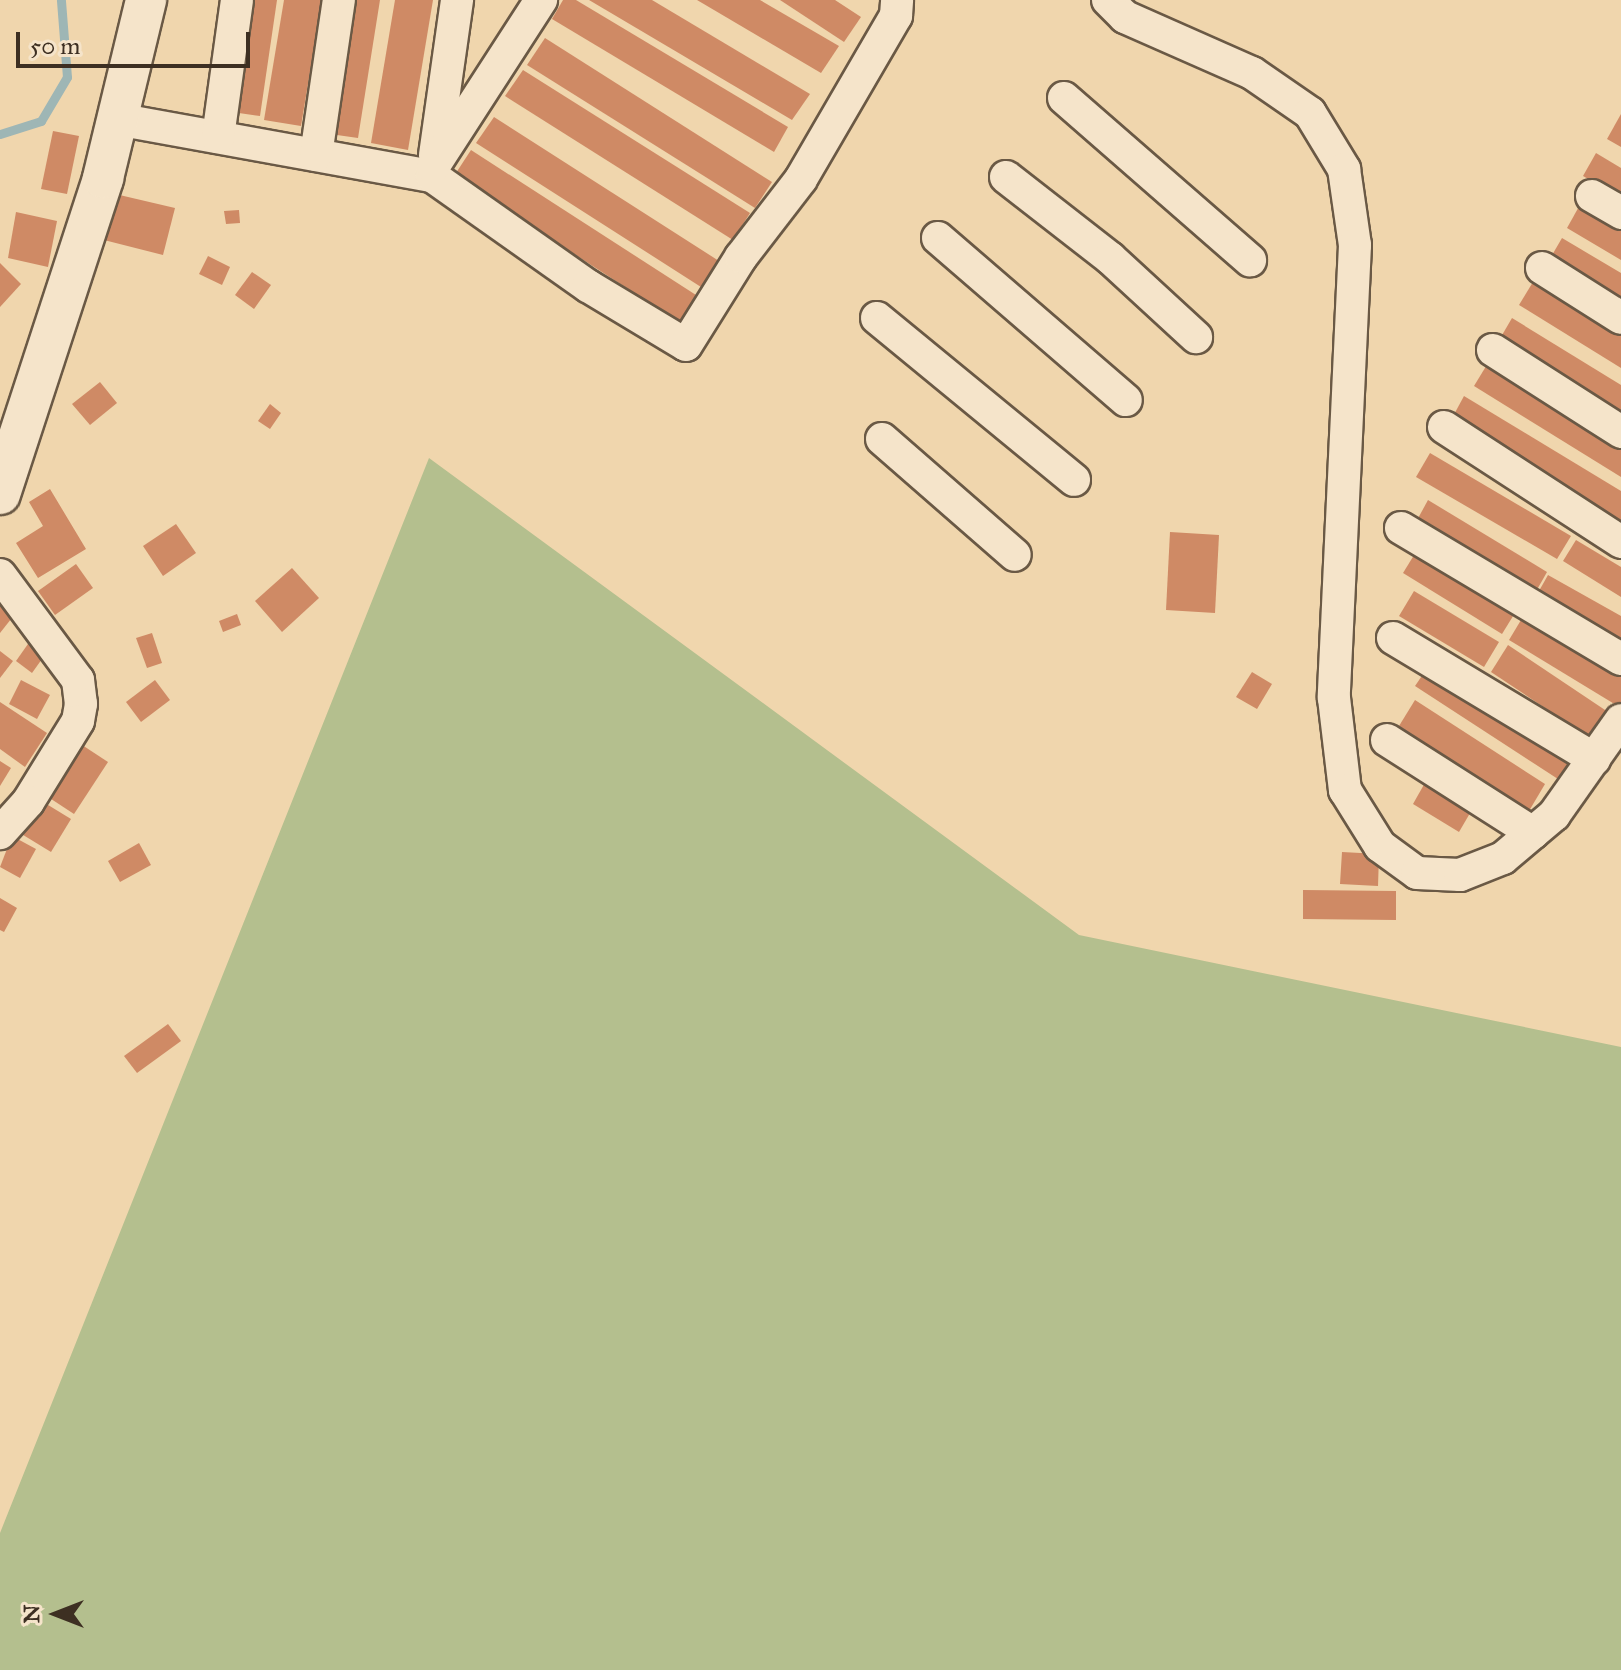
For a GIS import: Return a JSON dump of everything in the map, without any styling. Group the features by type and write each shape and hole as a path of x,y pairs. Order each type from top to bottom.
{"street":[{"path":"0,494 103,178 146,0"},
{"path":"218,137 237,0"},
{"path":"316,155 339,0"},
{"path":"432,172 457,0"},
{"path":"432,172 541,0"},
{"path":"1108,0 1125,17 1252,73 1310,113 1344,169 1355,245 1334,698 1345,790 1380,846 1417,873 1460,875 1503,858 1554,815 1621,720"},
{"path":"117,119 316,155 432,172 588,286 686,345 741,257 801,179 888,5"},
{"path":"1064,98 1250,260"},
{"path":"1006,177 1110,258 1196,337"},
{"path":"1592,196 1621,213"},
{"path":"938,238 1126,400"},
{"path":"1542,268 1621,318"},
{"path":"877,318 1074,480"},
{"path":"1493,350 1621,432"},
{"path":"1444,427 1621,542"},
{"path":"882,439 1015,555"},
{"path":"1401,528 1621,659"},
{"path":"0,575 78,680 81,704 78,721 28,802 0,833"},
{"path":"1393,638 1594,759"},
{"path":"1387,740 1533,833"}],"green space":[{"path":"429,458 1079,935 1621,1047 1621,1670 0,1670 0,1533"}],"building":[{"path":"248,0 277,0 260,116 232,112"},
{"path":"284,0 322,0 301,126 264,120"},
{"path":"344,0 380,0 358,138 323,133"},
{"path":"395,0 433,0 408,150 371,143"},
{"path":"563,0 576,0 788,127 774,152 552,19"},
{"path":"589,0 652,0 810,94 792,120"},
{"path":"697,0 760,0 839,46 821,73"},
{"path":"780,0 835,0 861,17 844,42"},
{"path":"545,38 772,182 755,208 527,65"},
{"path":"523,70 750,213 733,240 505,96"},
{"path":"1621,114 1621,147 1607,139"},
{"path":"494,117 719,261 701,287 476,143"},
{"path":"53,131 79,136 67,194 41,189"},
{"path":"471,150 696,295 679,322 454,176"},
{"path":"1596,153 1621,168 1621,198 1583,176"},
{"path":"111,193 175,208 163,255 100,239"},
{"path":"1581,203 1621,226 1621,260 1567,228"},
{"path":"239,210 240,223 226,224 224,211"},
{"path":"16,212 57,221 48,267 8,258"},
{"path":"1562,238 1621,273 1621,305 1548,262"},
{"path":"208,256 230,267 222,285 199,274"},
{"path":"0,263 21,284 0,307"},
{"path":"252,272 271,285 254,309 235,295"},
{"path":"1533,282 1621,335 1621,368 1519,305"},
{"path":"1512,318 1621,385 1621,417 1498,342"},
{"path":"1488,363 1621,443 1621,477 1474,386"},
{"path":"100,382 117,403 90,425 72,404"},
{"path":"1464,396 1621,491 1621,525 1451,420"},
{"path":"270,404 281,413 270,429 258,421"},
{"path":"1430,453 1571,536 1557,559 1416,477"},
{"path":"50,489 86,549 38,578 16,543 43,526 29,502"},
{"path":"1428,500 1547,572 1534,595 1416,522"},
{"path":"176,524 196,553 163,576 143,546"},
{"path":"1170,532 1219,535 1215,613 1166,610"},
{"path":"1576,540 1621,567 1621,597 1563,561"},
{"path":"1419,547 1518,608 1502,634 1403,573"},
{"path":"76,564 93,588 55,615 38,591"},
{"path":"292,568 319,598 282,632 255,601"},
{"path":"1548,575 1621,616 1621,646 1535,598"},
{"path":"1414,591 1499,642 1484,667 1399,616"},
{"path":"0,602 15,614 0,633"},
{"path":"237,614 241,625 223,632 219,621"},
{"path":"1524,615 1621,674 1621,708 1509,640"},
{"path":"152,633 162,663 147,668 136,638"},
{"path":"35,634 52,645 32,673 16,661"},
{"path":"1508,645 1614,716 1596,742 1491,672"},
{"path":"0,651 13,661 0,678"},
{"path":"1430,664 1575,759 1561,781 1415,686"},
{"path":"1252,672 1272,684 1257,709 1236,697"},
{"path":"21,680 50,695 37,719 9,704"},
{"path":"155,680 170,700 141,722 126,702"},
{"path":"1415,700 1545,784 1529,811 1399,726"},
{"path":"0,702 47,733 25,767 0,749"},
{"path":"76,741 108,762 74,814 42,793"},
{"path":"0,761 11,768 0,786"},
{"path":"1426,781 1473,808 1459,832 1413,804"},
{"path":"35,797 71,819 51,852 15,830"},
{"path":"12,836 36,849 20,878 0,867"},
{"path":"139,843 151,865 120,882 108,861"},
{"path":"1342,852 1379,854 1378,886 1340,884"},
{"path":"1303,890 1396,891 1396,920 1303,919"},
{"path":"0,898 17,908 4,932 0,930"},
{"path":"168,1024 181,1041 137,1073 124,1056"}],"waterway":[{"path":"0,134 41,121 67,77 61,0"}]}
